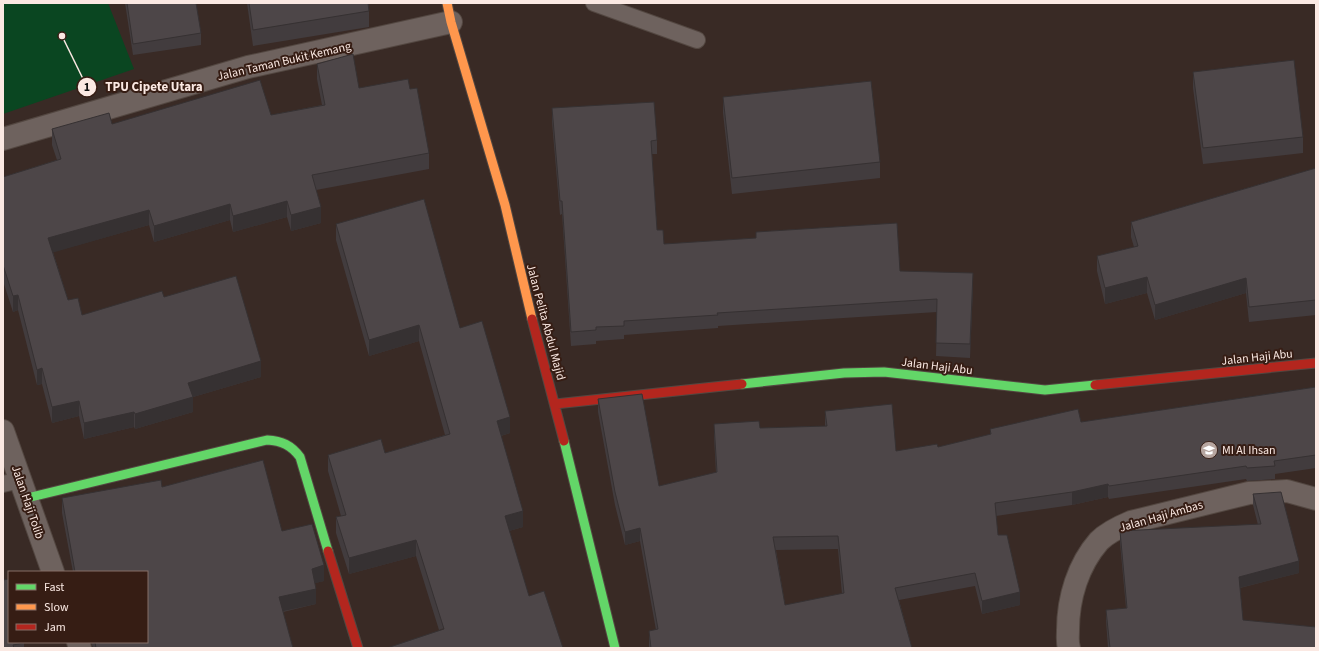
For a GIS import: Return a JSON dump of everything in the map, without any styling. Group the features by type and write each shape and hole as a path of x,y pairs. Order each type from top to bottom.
{"street":[{"name":"Jalan Taman Bukit Kemang","path":"3,139 248,67 449,13"},
{"name":"Jalan Pelita Abdul Majid","path":"449,13 505,205 525,293 555,404 615,648"},
{"name":"Jalan Haji Abu","path":"555,404 844,373 884,372 1045,390 1316,363"},
{"name":"Jalan Haji Tolib","path":"3,431 17,487 53,571"},
{"path":"17,487 267,440 277,440 287,443 294,448 300,457 358,648"},
{"name":"Jalan Haji Ambas","path":"1069,648 1068,612 1075,583 1085,562 1100,541 1115,529 1131,522 1249,492 1287,491 1316,499"}],"lane":[{"path":"594,3 697,40"}],"green space":[{"path":"3,3 108,3 134,69 3,114"}],"building":[{"path":"127,3 196,3 201,33 133,44"},
{"path":"249,3 368,3 369,11 253,30"},
{"path":"353,54 359,88 408,79 410,89 417,88 429,153 312,175 321,207 291,215 287,201 233,216 230,204 154,226 149,210 48,238 68,300 78,298 82,315 162,291 164,297 236,276 261,361 188,383 193,397 135,414 134,412 84,423 79,401 52,407 42,368 37,370 18,295 13,296 3,265 3,177 61,159 52,129 109,113 112,124 260,80 271,115 325,105 317,64"},
{"path":"1294,60 1303,137 1203,148 1193,72"},
{"path":"871,81 880,162 732,178 723,97"},
{"path":"654,102 657,140 651,141 657,230 663,230 664,244 756,238 756,232 897,223 900,271 973,273 970,344 936,343 937,299 717,313 718,315 624,321 624,326 596,327 596,330 571,332 562,201 560,201 552,108"},
{"path":"1316,168 1316,300 1249,307 1246,278 1155,305 1147,277 1105,288 1097,256 1138,246 1131,222"},
{"path":"424,199 460,328 482,321 510,417 497,421 523,511 505,516 529,596 544,591 563,648 387,648 444,629 416,540 349,558 336,517 346,515 328,455 381,439 385,453 450,434 419,325 369,340 336,224"},
{"path":"1316,387 1316,455 1274,461 1275,466 1247,468 1246,466 1109,486 1108,484 1072,492 995,503 998,535 1007,535 1020,592 982,601 975,573 895,588 912,648 651,648 649,631 658,629 640,528 625,532 615,492 598,399 642,394 659,486 717,472 714,424 759,421 760,428 827,426 825,411 892,404 896,451 937,444 938,447 991,434 990,429 1078,409 1081,422","holes":["838,536 844,593 785,605 773,537"]},
{"path":"263,460 282,531 312,524 324,565 312,569 316,589 279,597 293,648 96,648 95,643 148,643 148,571 75,571 62,498 161,480 162,487"},
{"path":"1281,492 1299,561 1239,577 1243,620 1316,627 1316,648 1110,648 1106,610 1127,608 1120,531 1261,524 1253,494"},
{"path":"8,579 8,643 24,643 13,645 14,648 3,648 3,580"}],"traffic: fast":[{"path":"742,384 844,373 884,372 1045,390 1095,385"},
{"path":"27,498 267,440 282,443 290,447 300,457 328,551"},
{"path":"564,441 615,648"}],"traffic: slow":[{"path":"447,3 451,22 505,205 532,319"}],"traffic: jam":[{"path":"532,319 564,441"},
{"path":"1095,385 1316,363"},
{"path":"555,404 742,384"},
{"path":"328,551 358,648"}],"place":[{"name":"TPU Cipete Utara","path":"62,36"},
{"name":"MI Al Ihsan","path":"1209,450"}]}
